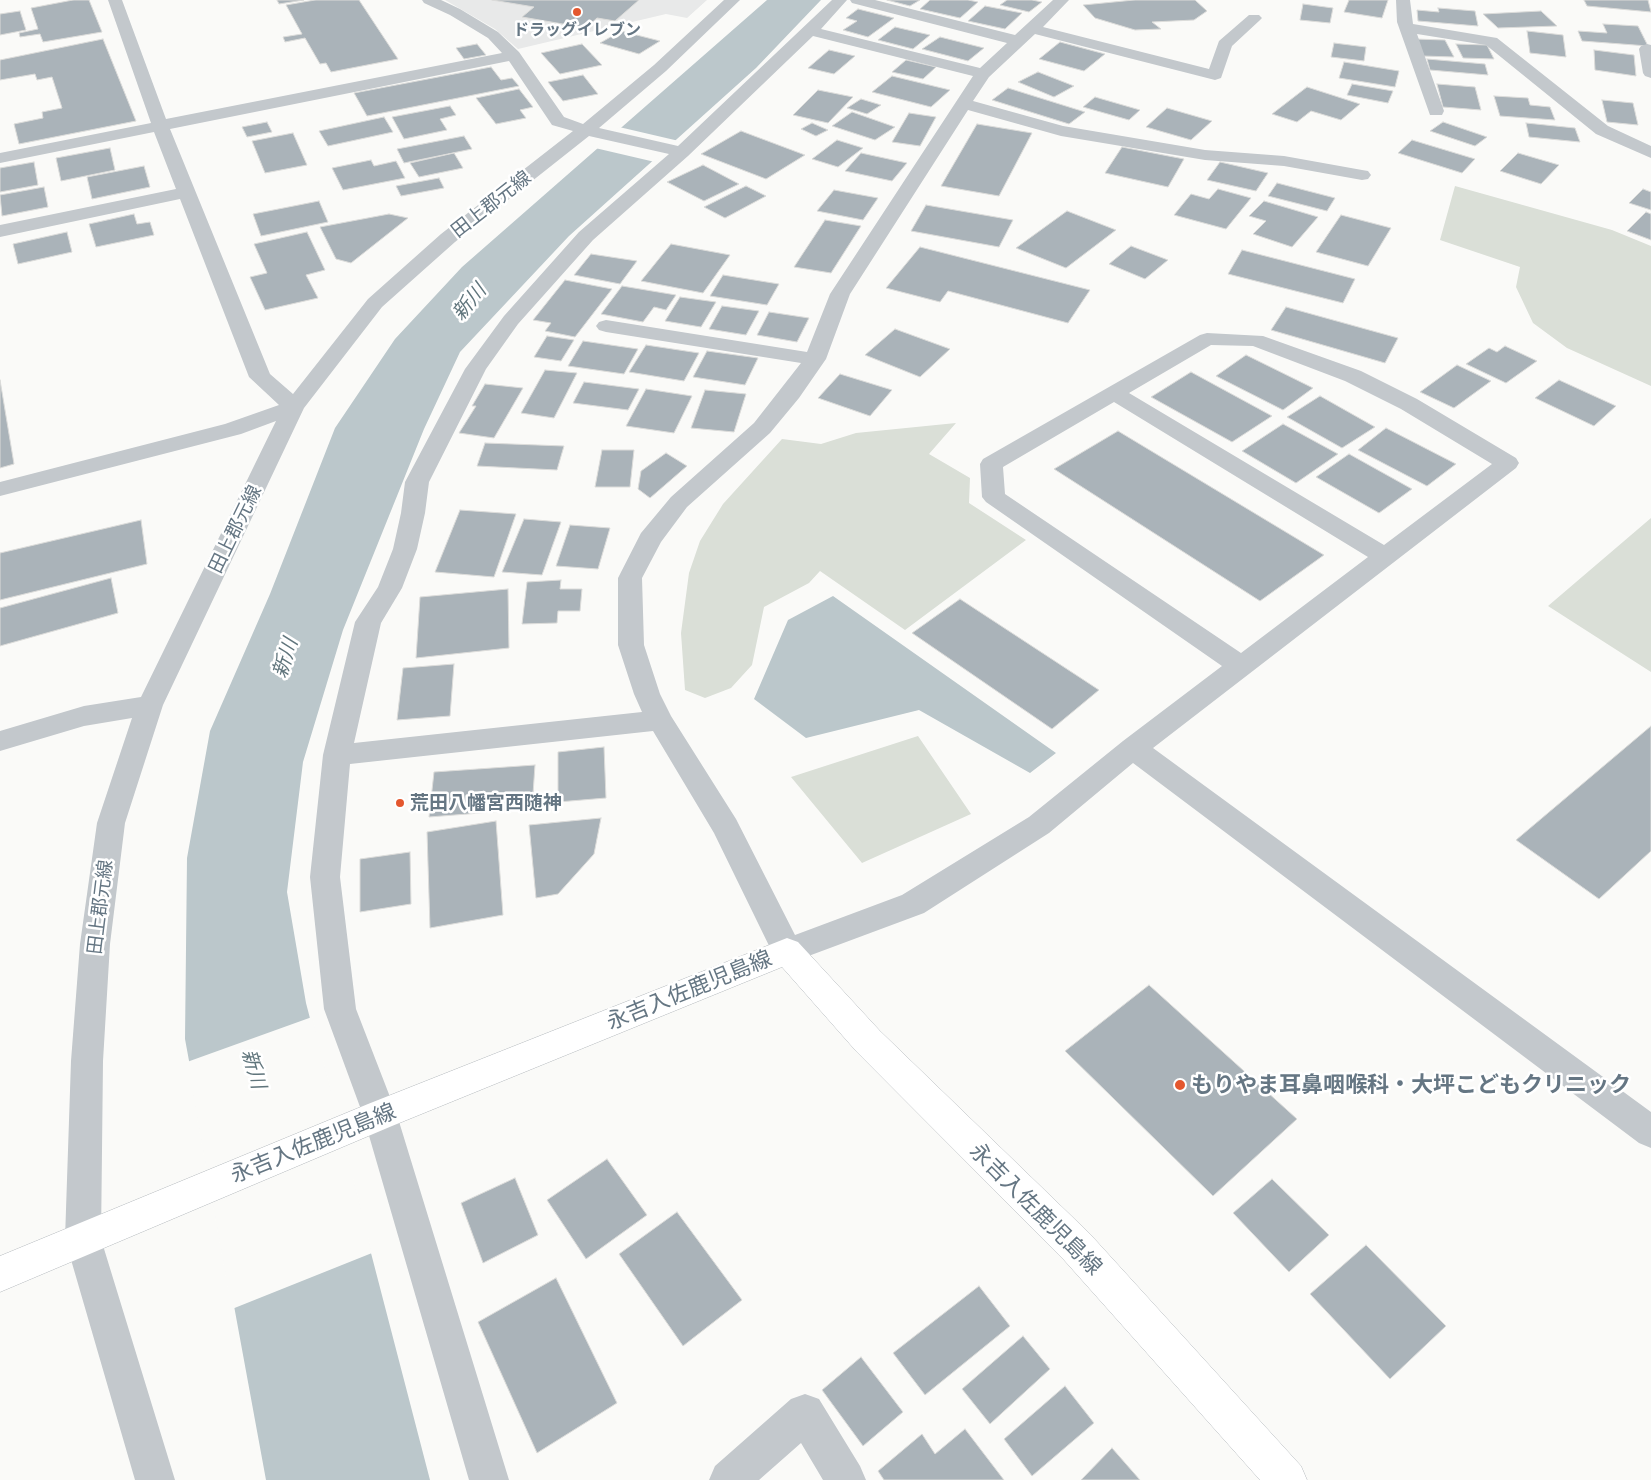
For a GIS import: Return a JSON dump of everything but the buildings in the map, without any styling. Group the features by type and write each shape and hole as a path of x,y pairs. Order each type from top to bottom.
{"main road":[{"name":"永吉入佐鹿児島線","path":"0,1274 380,1115 787,950 868,1041 1077,1247 1287,1480"}],"street":[{"path":"0,489 233,429 294,407 260,377 160,125 115,0"},
{"path":"429,0 455,12 493,36 513,55 558,121 586,130 682,152"},
{"name":"田上郡元線","path":"155,1480 83,1239 86,1061 96,935 111,823 150,705 294,407 375,303 448,238 586,130 660,68 734,0"},
{"path":"489,1480 380,1115 340,1009 325,877 337,755 368,622 390,588 405,549 413,513 417,482 476,369 511,320 586,236 682,152 810,32 840,0"},
{"path":"857,0 1215,75 1225,44 1254,18"},
{"path":"1062,0 1027,35 983,74 840,294 815,358 791,393 762,428 679,502 650,539 630,578 631,645 647,694 660,720 726,827 787,950 921,899 1039,825 1133,748 1242,666 1508,463 1410,404 1353,376 1256,340 1207,339 991,464 994,497 1242,666"},
{"path":"1403,0 1407,28 1436,111"},
{"path":"1407,28 1491,42 1602,130 1651,153"},
{"path":"810,32 983,74"},
{"path":"1647,49 1651,73"},
{"path":"0,158 513,55"},
{"path":"964,104 1061,131 1205,155 1284,161 1362,175"},
{"path":"0,232 186,192"},
{"path":"606,326 815,358"},
{"path":"1114,393 1385,557"},
{"path":"0,741 84,716 150,705"},
{"path":"337,755 660,720"},
{"path":"1133,748 1651,1132"},
{"path":"729,1480 805,1413 846,1480"}],"shaded area":[{"path":"445,0 707,0 687,18 666,14 518,49 495,29"},
{"path":"1455,186 1612,230 1651,246 1651,386 1567,348 1533,323 1516,287 1520,267 1440,240"},
{"path":"956,423 929,454 970,478 969,503 1026,540 905,630 820,571 809,583 764,607 752,665 731,688 705,698 685,690 681,633 689,573 700,541 723,504 782,439 821,444 856,433"},
{"path":"1651,518 1651,672 1548,606"},
{"path":"918,736 971,814 862,863 791,777"}],"water":[{"name":"新川","path":"767,0 821,0 756,68 569,236 460,352 424,429 343,630 303,762 287,892 306,1003 430,1480 266,1480 185,1039 187,858 210,731 270,594 335,428 395,339 462,267"},
{"path":"833,596 1056,753 1030,773 919,710 806,738 754,699 788,620"}],"pier":[{"path":"619,127 679,141 655,162 595,148"},
{"path":"312,1017 372,1253 232,1309 187,1062"}],"place":[{"name":"ドラッグイレブン","path":"577,12"},
{"name":"荒田八幡宮西随神","path":"400,803"},
{"name":"もりやま耳鼻咽喉科・大坪こどもクリニック","path":"1180,1085"}]}
